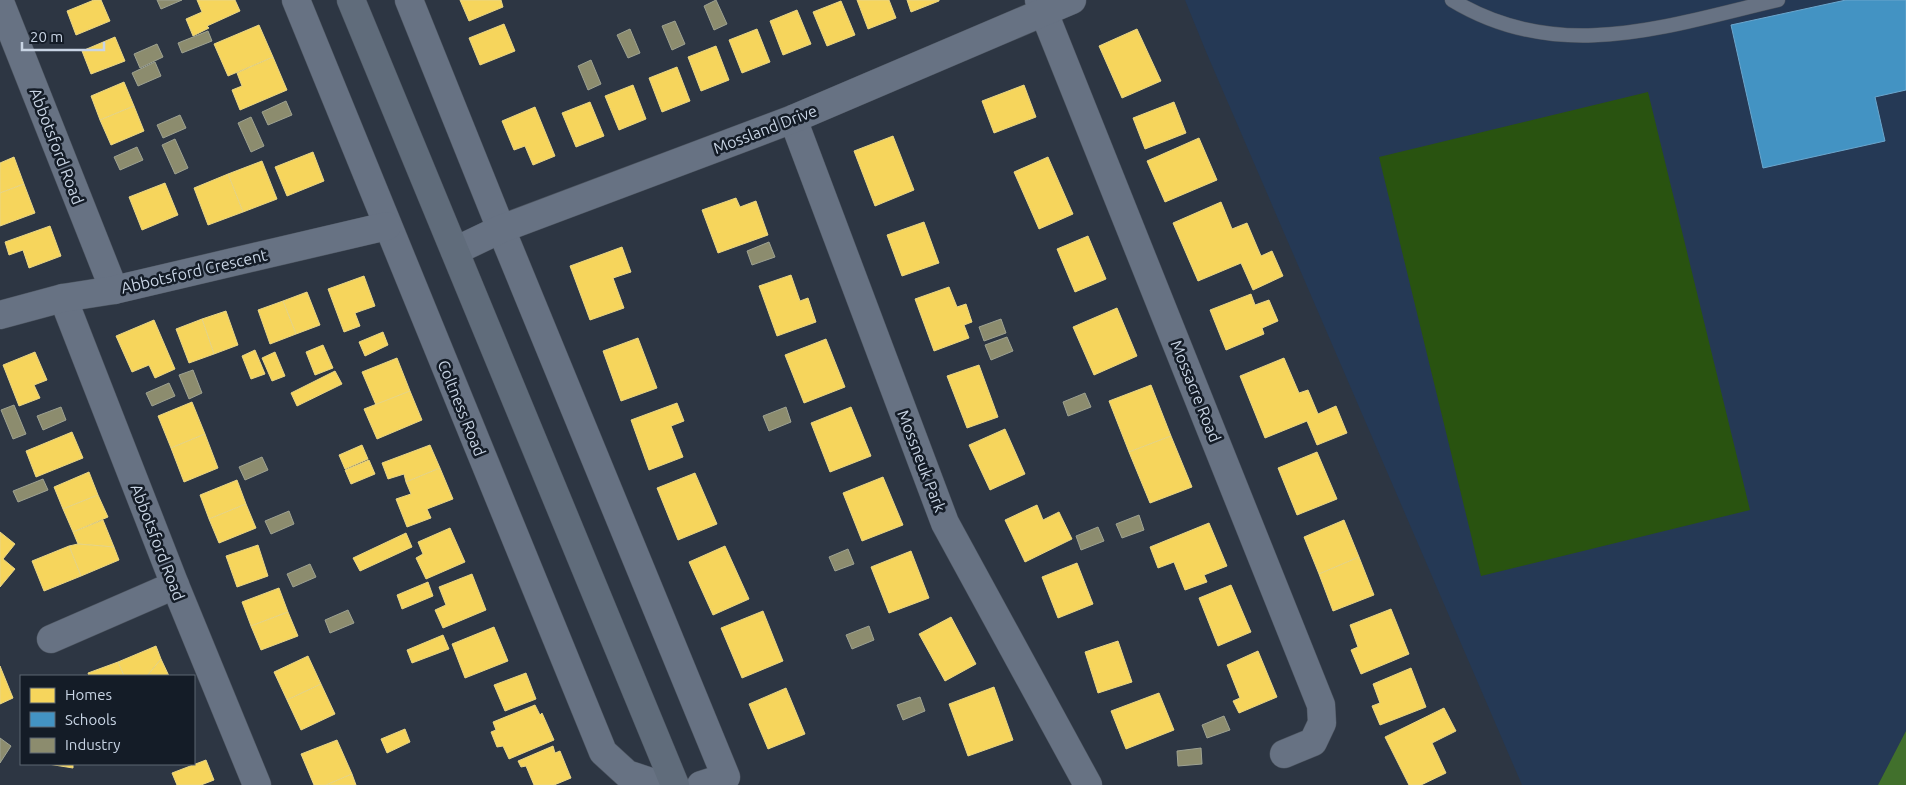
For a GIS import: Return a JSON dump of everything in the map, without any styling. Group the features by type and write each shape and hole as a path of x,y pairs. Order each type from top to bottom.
{"street":[{"name":"Coltness Road","path":"296,0 603,752 627,774 660,785"},
{"path":"351,0 675,785"},
{"path":"408,0 500,229 726,777 701,785"},
{"name":"Mossland Drive","path":"455,251 500,229 793,120 1042,6 1072,0"},
{"name":"Abbotsford Road","path":"0,2 114,290"},
{"name":"Mossacre Road","path":"1042,6 1321,705 1322,723 1313,742 1284,754"},
{"name":"Mossneuk Park","path":"793,120 945,523 1088,785"},
{"name":"Abbotsford Crescent","path":"0,315 63,298 114,290 387,226"},
{"name":"Abbotsford Road","path":"63,298 175,585 257,785"},
{"path":"51,639 175,585"}],"lane":[{"path":"1452,0 1470,11 1526,31 1584,37 1641,32 1778,0"}],"shaded area":[{"path":"1185,0 1906,0 1906,731 1878,785 1522,785"}],"green space":[{"path":"1648,92 1750,510 1481,576 1379,157"},
{"path":"1906,731 1906,785 1878,785"}],"building: Homes":[{"path":"94,0 101,0 110,21 76,35 67,11"},
{"path":"197,0 235,0 240,11 207,26 209,28 193,36 186,19 202,12"},
{"path":"460,0 501,0 503,7 469,21"},
{"path":"857,0 889,0 896,18 868,29"},
{"path":"907,0 939,0 939,1 911,12"},
{"path":"841,1 855,35 827,46 813,12"},
{"path":"797,10 811,44 783,55 770,21"},
{"path":"504,24 515,51 480,65 469,38"},
{"path":"259,25 273,57 228,76 214,44"},
{"path":"757,29 770,62 742,73 729,40"},
{"path":"1137,29 1161,81 1122,98 1099,46"},
{"path":"115,37 125,61 91,74 82,51"},
{"path":"716,46 729,80 701,91 688,57"},
{"path":"273,57 287,90 240,110 232,90 242,86 237,73"},
{"path":"677,67 690,101 662,112 649,78"},
{"path":"124,82 134,106 100,120 91,96"},
{"path":"633,85 646,119 619,130 605,96"},
{"path":"1024,85 1036,117 994,133 982,101"},
{"path":"590,102 604,136 576,147 562,113"},
{"path":"1174,102 1186,133 1145,149 1133,118"},
{"path":"134,106 144,131 111,145 100,120"},
{"path":"535,107 555,156 533,165 525,146 514,150 502,121"},
{"path":"893,136 914,190 875,206 854,151"},
{"path":"1199,138 1217,180 1165,202 1147,161"},
{"path":"313,152 324,181 287,196 275,167"},
{"path":"14,157 24,184 0,193 0,163"},
{"path":"1048,157 1073,214 1039,229 1014,172"},
{"path":"262,161 277,199 243,212 228,174"},
{"path":"228,174 243,212 208,225 194,188"},
{"path":"165,183 178,215 142,230 129,197"},
{"path":"24,184 35,213 0,226 0,193"},
{"path":"736,198 740,207 756,201 768,235 718,253 702,210"},
{"path":"1221,202 1232,229 1247,223 1261,256 1272,251 1283,276 1253,290 1241,263 1198,281 1173,223"},
{"path":"924,222 939,263 902,276 887,235"},
{"path":"50,226 61,256 29,268 23,250 9,255 5,242"},
{"path":"1088,236 1106,279 1075,292 1057,249"},
{"path":"622,247 631,272 613,278 624,308 590,320 570,266"},
{"path":"791,275 800,301 808,298 816,322 777,336 759,286"},
{"path":"364,276 375,306 355,313 360,326 344,332 328,289"},
{"path":"949,287 957,307 966,304 972,322 964,325 969,338 934,351 915,299"},
{"path":"307,292 320,325 296,334 283,301"},
{"path":"1251,294 1255,305 1269,300 1278,321 1262,328 1264,334 1226,350 1210,310"},
{"path":"283,301 296,334 270,344 258,310"},
{"path":"1117,308 1137,356 1094,375 1073,327"},
{"path":"226,311 238,345 214,354 202,319"},
{"path":"202,319 214,354 189,363 176,329"},
{"path":"154,320 175,369 155,378 149,365 132,372 116,336"},
{"path":"383,332 388,345 365,356 359,342"},
{"path":"638,338 657,388 621,401 603,351"},
{"path":"826,339 845,387 804,403 785,355"},
{"path":"323,345 333,368 315,375 306,352"},
{"path":"255,350 265,374 251,379 242,356"},
{"path":"35,352 47,380 34,385 40,398 19,406 3,365"},
{"path":"275,352 285,376 272,381 262,358"},
{"path":"397,358 410,391 376,405 362,372"},
{"path":"1284,358 1299,393 1308,390 1318,414 1336,406 1347,433 1317,445 1307,421 1265,438 1240,376"},
{"path":"979,365 998,417 967,428 947,376"},
{"path":"335,371 342,384 297,406 291,393"},
{"path":"1151,385 1171,436 1129,452 1109,401"},
{"path":"410,391 422,420 377,439 364,409"},
{"path":"192,402 205,434 171,448 158,416"},
{"path":"677,403 684,421 671,426 683,457 649,470 631,420"},
{"path":"851,407 871,456 830,472 811,423"},
{"path":"1005,429 1025,474 990,490 969,445"},
{"path":"72,432 83,458 36,477 26,451"},
{"path":"205,434 218,468 184,482 171,448"},
{"path":"1171,436 1192,487 1150,503 1129,452"},
{"path":"362,445 368,459 345,469 339,455"},
{"path":"430,445 440,468 406,482 404,474 388,479 382,463"},
{"path":"1317,452 1337,499 1297,515 1278,468"},
{"path":"369,460 375,474 351,484 345,470"},
{"path":"440,468 453,499 427,509 431,518 407,527 396,499 411,494 406,482"},
{"path":"89,472 98,495 63,509 54,487"},
{"path":"695,473 717,524 678,540 657,488"},
{"path":"883,477 903,525 862,541 843,493"},
{"path":"237,480 246,504 209,519 200,495"},
{"path":"98,495 108,517 73,532 63,509"},
{"path":"246,504 256,528 219,543 209,519"},
{"path":"1037,505 1043,520 1059,512 1072,539 1025,562 1005,520"},
{"path":"103,520 114,547 78,544 73,532"},
{"path":"1344,520 1359,557 1319,574 1304,537"},
{"path":"1209,523 1227,566 1204,575 1207,582 1185,590 1174,562 1158,568 1150,547"},
{"path":"450,528 465,562 426,579 416,558 423,554 418,542"},
{"path":"0,532 15,544 3,559 15,569 0,587"},
{"path":"406,533 412,547 360,571 353,558"},
{"path":"78,544 114,547 119,560 81,576 69,546"},
{"path":"258,545 268,576 237,587 226,556"},
{"path":"69,546 81,576 44,591 32,561"},
{"path":"725,546 749,599 713,615 689,562"},
{"path":"911,551 929,598 889,613 871,567"},
{"path":"1359,557 1374,595 1333,611 1319,574"},
{"path":"1077,563 1093,604 1058,618 1042,577"},
{"path":"472,574 486,610 443,628 435,610 446,605 439,587"},
{"path":"428,582 433,596 402,609 397,595"},
{"path":"1231,585 1251,632 1218,646 1199,598"},
{"path":"279,588 288,612 251,626 242,602"},
{"path":"1391,609 1409,654 1361,674 1351,650 1358,647 1350,625"},
{"path":"763,611 783,661 742,678 721,628"},
{"path":"288,612 298,636 261,650 251,626"},
{"path":"951,617 976,664 945,681 919,634"},
{"path":"494,627 508,661 465,678 452,644"},
{"path":"443,635 449,649 412,663 407,650"},
{"path":"1118,641 1132,682 1098,693 1085,652"},
{"path":"156,646 161,659 148,675 124,675 118,662"},
{"path":"1258,651 1277,697 1239,713 1233,701 1240,698 1227,665"},
{"path":"308,656 321,684 287,700 274,672"},
{"path":"161,659 169,675 148,675"},
{"path":"118,662 124,675 89,675 88,673"},
{"path":"0,666 13,698 0,704"},
{"path":"1411,668 1426,707 1380,725 1372,706 1380,703 1373,684"},
{"path":"526,673 536,699 505,711 494,685"},
{"path":"321,684 335,714 301,730 287,700"},
{"path":"994,687 1013,740 968,756 949,704"},
{"path":"786,688 805,734 768,749 749,704"},
{"path":"1159,693 1174,730 1126,749 1111,711"},
{"path":"535,705 540,715 542,713 554,740 509,759 503,746 497,747 491,732 496,730 493,722"},
{"path":"1444,708 1456,731 1432,743 1446,773 1421,785 1409,785 1385,737"},
{"path":"405,729 410,742 387,753 381,739"},
{"path":"337,740 352,774 326,785 314,785 301,754"},
{"path":"553,746 555,753 560,751 571,778 554,785 534,785 526,766 521,767 518,761"},
{"path":"206,760 214,780 201,785 177,785 172,773"},
{"path":"54,765 73,765 73,768"},
{"path":"352,774 356,785 326,785"}],"building: Schools":[{"path":"1846,0 1906,0 1906,90 1875,97 1885,141 1763,168 1731,25"}],"building: Industry":[{"path":"157,0 182,0 161,9"},
{"path":"716,0 727,24 714,30 704,6"},
{"path":"675,21 685,44 672,50 662,26"},
{"path":"630,29 640,53 628,58 617,35"},
{"path":"208,31 212,41 182,53 178,43"},
{"path":"157,44 163,57 140,68 134,54"},
{"path":"591,60 601,84 588,90 578,66"},
{"path":"155,62 161,76 138,86 132,73"},
{"path":"286,101 292,115 268,125 262,112"},
{"path":"180,115 186,128 163,138 157,125"},
{"path":"251,117 264,146 251,152 238,123"},
{"path":"175,139 188,168 175,174 162,145"},
{"path":"137,147 143,160 120,170 114,157"},
{"path":"769,242 775,257 752,265 747,251"},
{"path":"1001,319 1006,333 984,341 979,327"},
{"path":"1007,337 1013,351 991,360 985,345"},
{"path":"193,370 202,393 189,399 179,375"},
{"path":"169,383 175,396 152,406 146,393"},
{"path":"1085,393 1091,407 1068,416 1063,402"},
{"path":"14,405 26,434 13,439 1,410"},
{"path":"61,407 66,420 43,430 37,416"},
{"path":"786,407 791,422 769,431 763,416"},
{"path":"262,457 268,470 245,480 239,467"},
{"path":"43,479 48,490 18,502 13,491"},
{"path":"289,511 294,524 271,534 265,521"},
{"path":"1139,515 1144,530 1122,538 1116,524"},
{"path":"1098,527 1104,541 1081,550 1076,536"},
{"path":"848,549 854,564 835,571 829,557"},
{"path":"310,564 316,577 293,587 287,574"},
{"path":"348,610 354,623 330,633 325,620"},
{"path":"869,626 874,640 852,649 846,635"},
{"path":"920,697 925,711 903,720 897,705"},
{"path":"1224,716 1230,730 1207,738 1202,725"},
{"path":"0,738 11,746 0,763"},
{"path":"1201,748 1202,764 1178,766 1177,751"}]}
